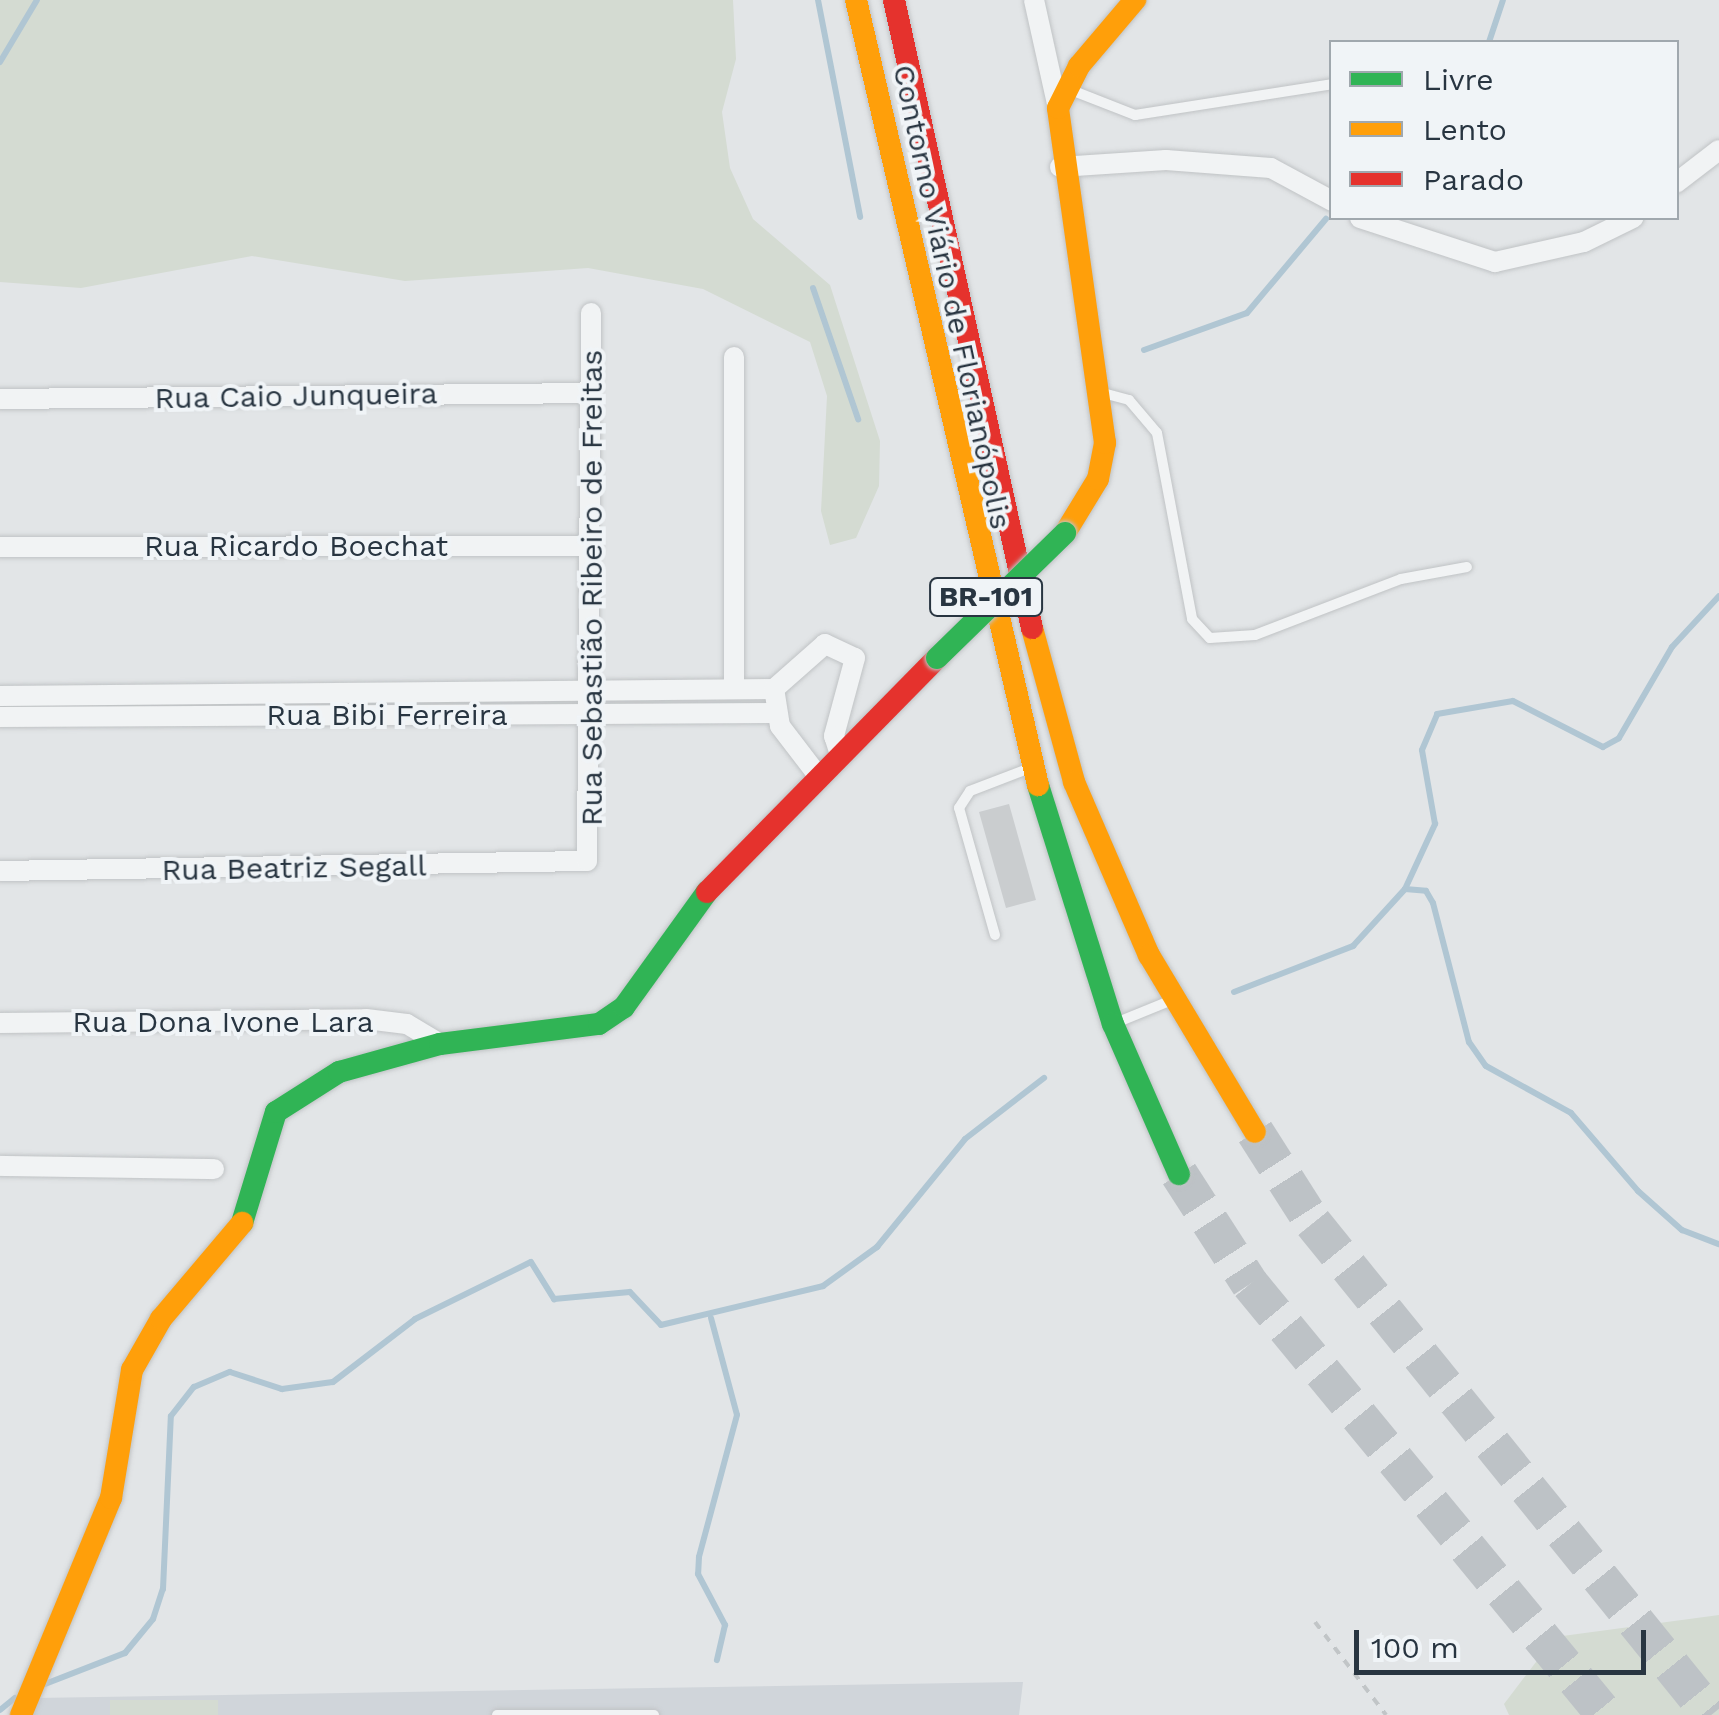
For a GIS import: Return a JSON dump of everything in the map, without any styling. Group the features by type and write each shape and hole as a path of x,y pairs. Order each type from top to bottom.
{"main road":[{"name":"Contorno Viário de Florianópolis","path":"856,0 1030,768 1112,1024 1179,1174"},
{"name":"Contorno Viário de Florianópolis","path":"894,0 1050,700 1106,862 1173,999 1255,1132"},
{"path":"21,1715 111,1498 132,1370 161,1319 240,1230 276,1112 339,1072 440,1044 552,1034 624,1007 702,896 816,773 1065,533 1098,478 1102,392 1060,167 1063,98 1135,0"}],"street":[{"path":"1034,0 1063,98"},
{"path":"1679,181 1719,150"},
{"path":"1060,167 1166,160 1271,168 1329,200"},
{"path":"1366,220 1495,262 1584,242 1629,220"},
{"name":"Rua Sebastião Ribeiro de Freitas","path":"587,861 593,714 591,313"},
{"path":"734,357 734,688"},
{"name":"Rua Caio Junqueira","path":"0,399 591,393"},
{"name":"Rua Ricardo Boechat","path":"0,547 592,546"},
{"path":"816,773 774,713 774,689 824,644 855,658 834,736 838,751"},
{"name":"Rua Bibi Ferreira","path":"0,716 169,705 774,689"},
{"name":"Rua Bibi Ferreira","path":"0,696 169,705 593,714 774,713"},
{"name":"Rua Beatriz Segall","path":"0,871 587,861"},
{"name":"Rua Dona Ivone Lara","path":"0,1023 366,1019 408,1024 440,1044"},
{"path":"0,1166 214,1169"}],"lane":[{"path":"1063,98 1134,115 1329,84"},
{"path":"1102,392 1129,400 1157,434 1192,619 1210,638 1255,635 1401,578 1467,567"},
{"path":"996,935 961,800 1030,768"},
{"path":"1112,1024 1173,999"},
{"path":"497,1715 654,1715"}],"path":[{"path":"1314,1622 1386,1715"}],"shaded area":[{"path":"0,0 733,0 736,59 722,112 730,168 753,219 830,285 880,441 879,486 856,538 830,545 821,511 827,396 810,342 703,289 588,268 405,281 252,256 81,288 0,282"},
{"path":"1719,1615 1719,1715 1509,1715 1504,1704 1555,1637"},
{"path":"1023,1682 1019,1715 27,1715 35,1698"},
{"path":"110,1700 218,1700 218,1715 110,1715"}],"building":[{"path":"1009,804 1036,900 1006,908 979,812"}],"waterway":[{"path":"0,62 37,0"},
{"path":"818,0 860,217"},
{"path":"1490,40 1503,0"},
{"path":"1144,350 1247,313 1326,219"},
{"path":"813,288 858,419"},
{"path":"1234,992 1353,946 1405,889 1435,824 1422,750 1437,714 1513,701 1603,747 1619,738 1672,647 1719,596"},
{"path":"1405,889 1426,891 1433,903 1469,1042 1486,1066 1571,1113 1638,1191 1682,1230 1719,1244"},
{"path":"45,1684 125,1653 153,1619 163,1589 171,1416 194,1387 230,1372 282,1389 333,1382 415,1319 531,1262 554,1299 630,1292 661,1325 823,1286 877,1247 965,1139 1044,1078"},
{"path":"711,1318 737,1415 699,1557 698,1574 725,1625 717,1660"},
{"path":"0,1710 15,1698"}],"tunnel":[{"path":"1255,1132 1313,1223 1711,1715"},
{"path":"1179,1174 1250,1284 1605,1715"}],"traffic: fast":[{"path":"937,658 1065,533"},
{"path":"1038,785 1113,1024 1179,1174"},
{"path":"242,1223 276,1112 339,1072 440,1044 599,1024 624,1007 707,892"}],"traffic: slow":[{"path":"856,0 1038,785"},
{"path":"1065,533 1098,479 1105,443 1058,108 1079,66 1135,0"},
{"path":"1032,628 1074,782 1149,955 1255,1132"},
{"path":"21,1715 111,1498 132,1370 161,1319 242,1223"}],"traffic: jam":[{"path":"894,0 1032,628"},
{"path":"707,892 937,658"}]}
